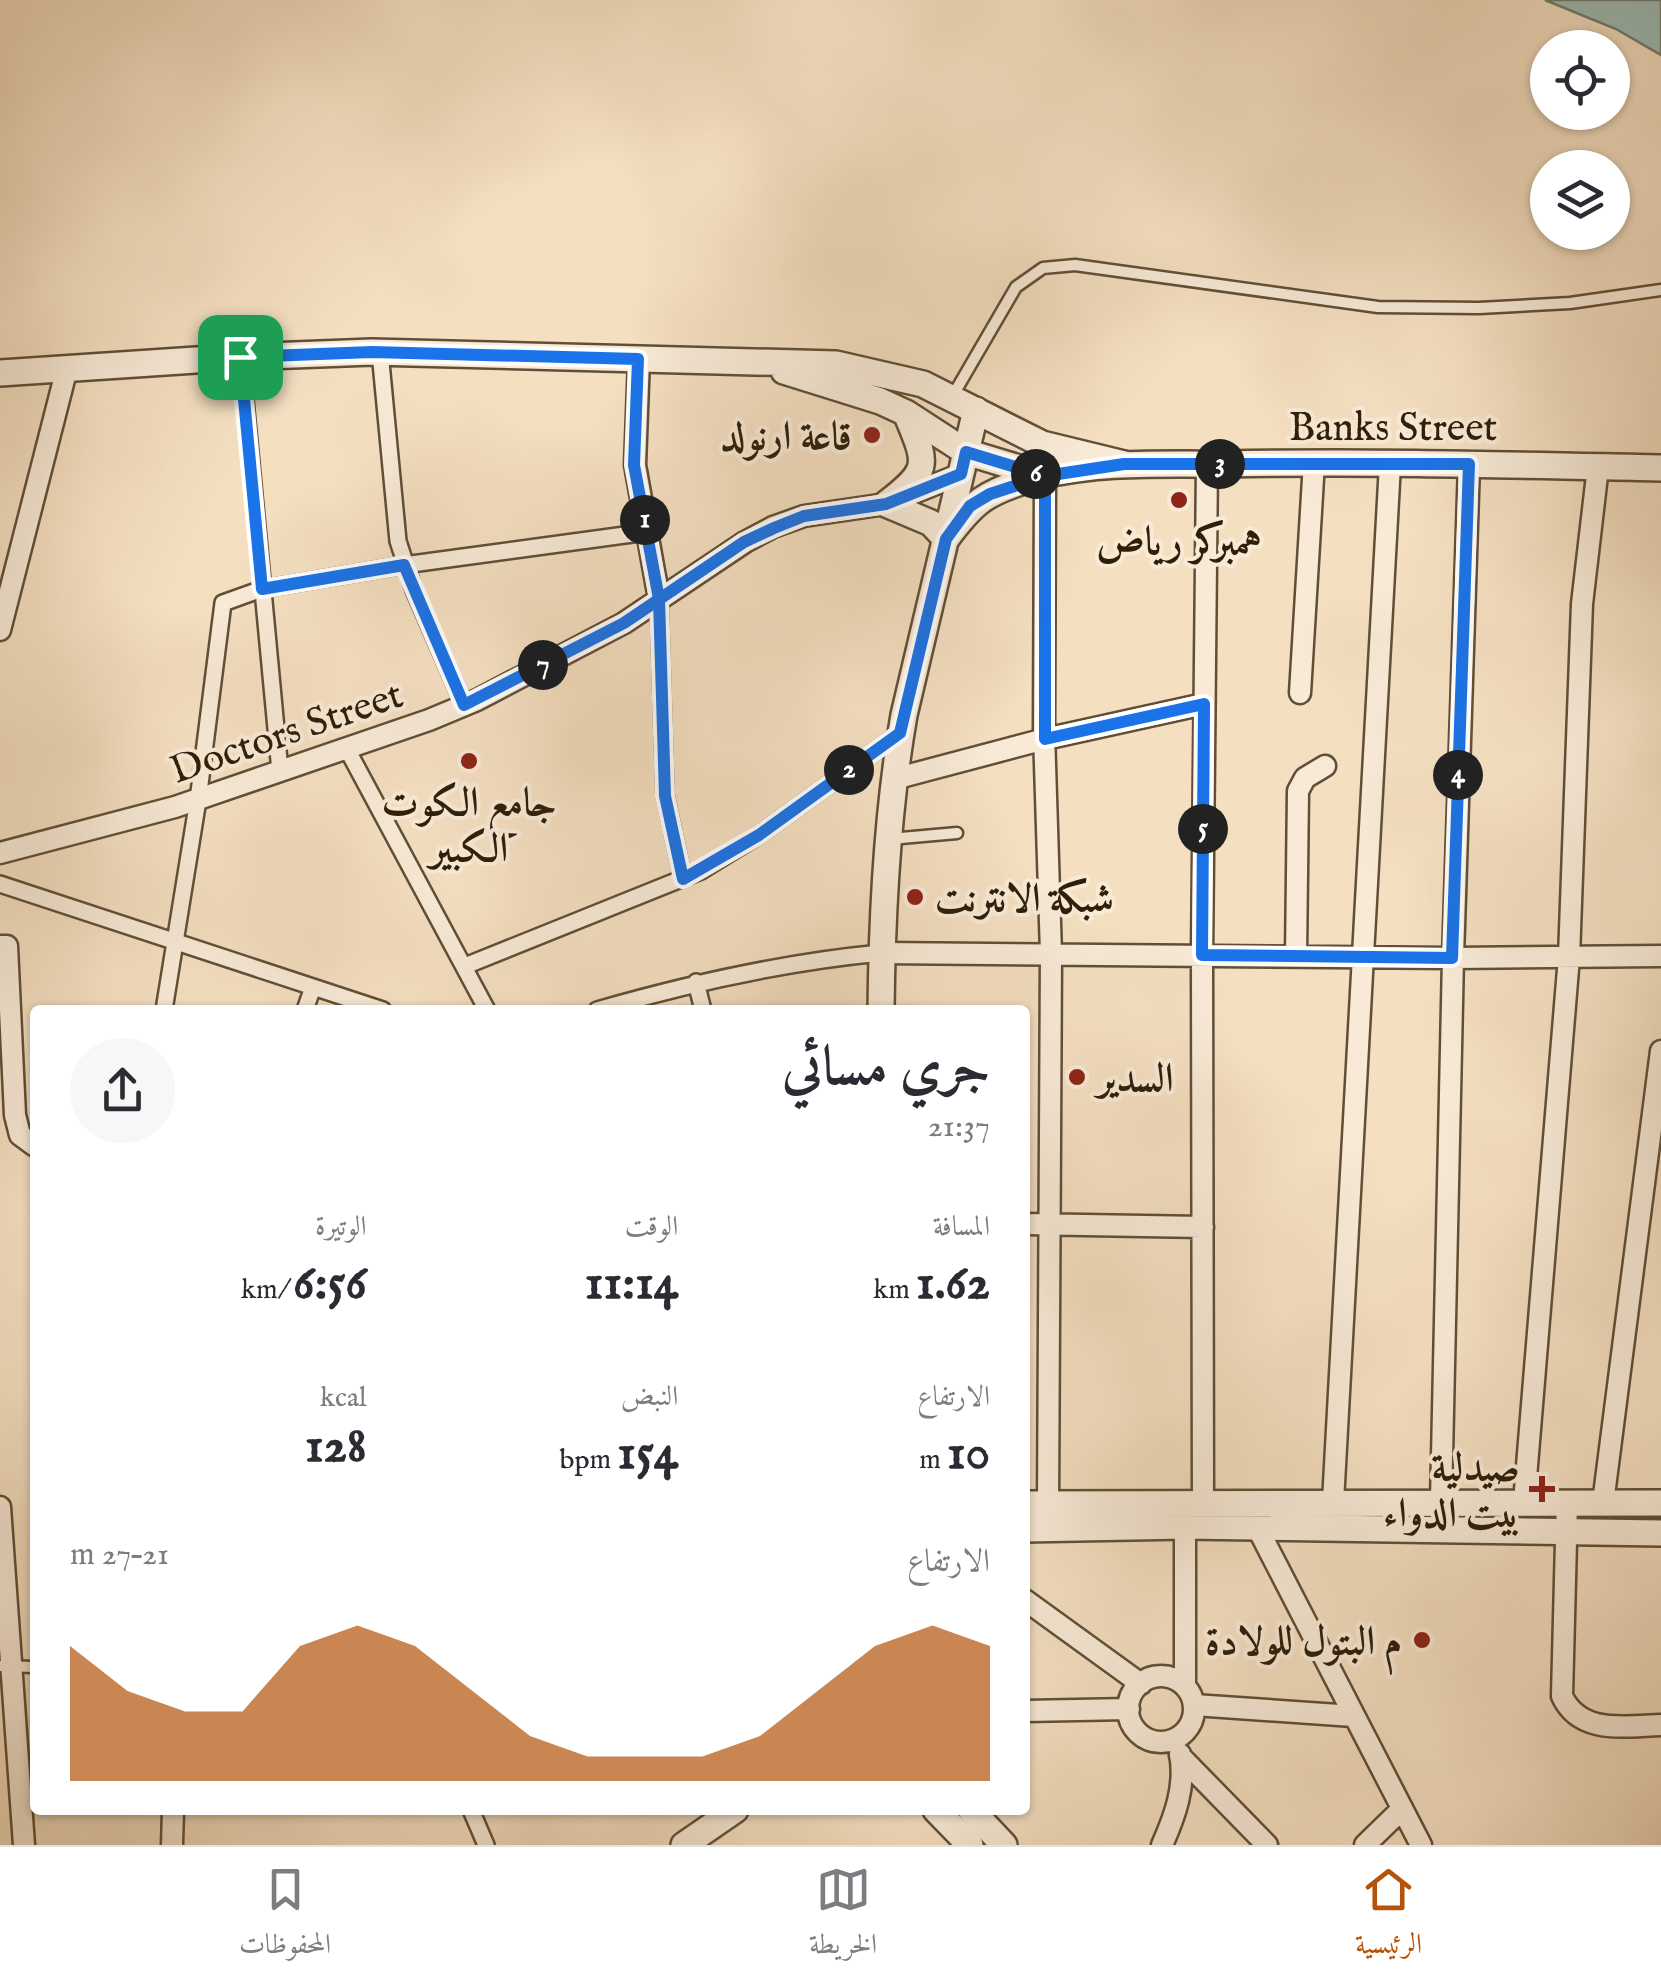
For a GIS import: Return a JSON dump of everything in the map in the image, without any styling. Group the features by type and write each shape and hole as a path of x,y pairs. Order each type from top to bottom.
{"street":[{"path":"380,352 398,541 404,565 464,705"},
{"path":"0,373 380,352 836,364 901,378 952,397 1042,444 1124,464"},
{"path":"240,357 280,771"},
{"path":"638,359 634,465 659,599 665,796 683,879"},
{"path":"765,364 906,412 963,463 1045,476"},
{"path":"0,630 67,368"},
{"path":"881,1005 881,953 900,733 976,410"},
{"path":"886,504 919,476 924,455 906,412"},
{"path":"1300,693 1314,462"},
{"name":"Banks Street","path":"1124,464 1314,462 1661,468"},
{"name":"Doctors Street","path":"0,853 198,800 464,705 624,623 744,542 804,516 886,504 963,463"},
{"path":"946,539 970,506 990,494 1045,476 1124,464"},
{"path":"1203,1504 1202,955 1207,464"},
{"path":"1333,1502 1390,464"},
{"path":"1441,1502 1452,958 1469,464"},
{"path":"1524,1502 1569,957 1582,604 1598,467"},
{"path":"1045,476 1045,739 1051,954 1049,1224 1037,1504 1661,1503"},
{"path":"886,504 931,523 946,539"},
{"path":"165,1005 198,800 223,604 262,589 647,532"},
{"path":"894,779 1045,739 1204,704"},
{"path":"465,966 683,879 759,835 900,733"},
{"path":"347,748 484,1005"},
{"path":"1296,956 1298,791 1305,778 1325,766"},
{"path":"0,884 369,1005"},
{"path":"0,946 7,946 15,1115 20,1135 30,1142"},
{"path":"615,1005 696,982 811,959 881,953 1661,956"},
{"path":"696,982 703,1005"},
{"path":"307,1005 313,987"},
{"path":"1603,1502 1661,1050"},
{"path":"1030,1224 1203,1226"},
{"path":"1567,1502 1562,1696 1579,1717 1594,1725 1661,1725"},
{"path":"0,1507 6,1667 24,1845"},
{"path":"1162,1845 1178,1804 1182,1781 1179,1747 1189,1726 1185,1526"},
{"path":"1257,1526 1421,1845"},
{"path":"1030,1529 1257,1526 1661,1533"},
{"path":"1030,1604 1141,1684"},
{"path":"1267,1845 1179,1747 1142,1735 1134,1727 1129,1709 1131,1696 1141,1684 1156,1676 1166,1676 1190,1696 1353,1716"},
{"path":"1030,1711 1129,1709"},
{"path":"1366,1845 1402,1809"},
{"path":"172,1815 172,1845"},
{"path":"473,1815 486,1845"},
{"path":"684,1845 728,1815"},
{"path":"941,1815 970,1845"},
{"path":"976,1815 1004,1845"}],"lane":[{"path":"952,397 1016,287 1043,268 1075,265 1378,307 1478,308 1570,303 1661,290"},
{"path":"890,838 957,833"}],"water":[{"path":"1545,0 1661,0 1661,55 1630,37 1630,30 1616,29"}],"place":[{"name":"قاعة ارنولد","path":"872,435"},
{"name":"همبركر رياض","path":"1179,500"},
{"name":"جامع الكوت الكبير","path":"469,761"},
{"name":"شبكة الانترنت","path":"915,897"},
{"name":"السدير","path":"1077,1077"},
{"name":"صيدلية بيت الدواء","path":"1542,1489"},
{"name":"م البتول للولادة","path":"1422,1640"}],"route":[{"path":"240,357 262,589 404,565 464,705 624,623 659,599 744,542 804,516 886,504 961,474 966,452 1045,476 1045,739 1204,704 1202,955 1452,958 1469,464 1124,464 1045,476 1034,478 990,494 970,506 946,539 900,733 759,835 683,879 665,796 659,599 634,465 638,359 372,352 240,357"}]}
